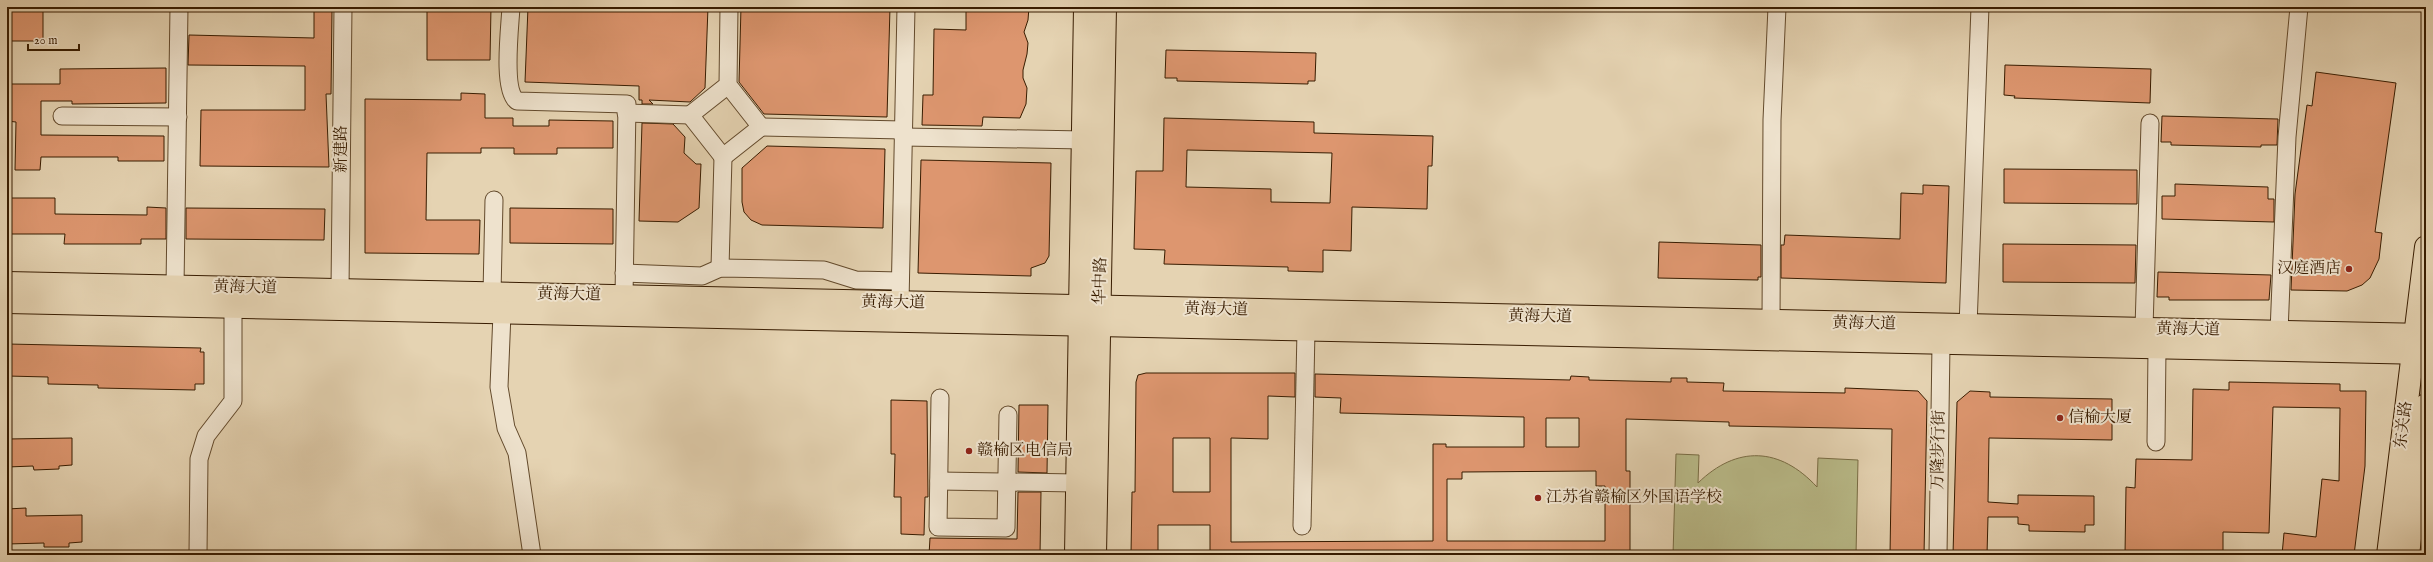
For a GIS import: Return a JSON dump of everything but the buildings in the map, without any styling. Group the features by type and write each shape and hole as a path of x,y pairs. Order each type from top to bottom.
{"main road":[{"name":"华中路","path":"1085,7 1084,140 1091,316 1095,555"},
{"name":"华中路","path":"1076,555 1077,483 1091,316 1105,7"},
{"name":"东关路","path":"2388,555 2420,344 2426,247"},
{"name":"黄海大道","path":"7,283 900,303 1306,330 2157,348 2420,344"},
{"name":"黄海大道","path":"7,302 502,313 1771,322 2279,332 2420,344"},
{"name":"东关路","path":"2408,555 2426,405"}],"street":[{"path":"175,287 179,7"},
{"name":"新建路","path":"340,290 343,7"},
{"path":"511,7 509,84 513,98 517,101 627,104 624,296"},
{"path":"729,7 728,85 761,127"},
{"path":"900,303 906,7"},
{"path":"1771,322 1772,120 1777,7"},
{"path":"1968,326 1980,7"},
{"path":"2279,332 2287,137 2299,7"},
{"path":"626,113 690,115 728,85"},
{"path":"690,115 723,157 720,268"},
{"path":"62,116 178,117"},
{"path":"2144,329 2150,123"},
{"path":"723,157 761,127 1084,140"},
{"path":"492,294 494,200"},
{"path":"624,273 702,276 720,268 824,270 856,280 900,281"},
{"path":"198,555 199,459 202,445 206,436 232,401 232,307"},
{"path":"502,313 499,387 506,428 517,453 532,555"},
{"path":"1302,526 1306,330"},
{"name":"万隆步行街","path":"1938,555 1941,344"},
{"path":"2156,442 2157,348"},
{"path":"940,398 938,528 1006,528 1008,415"},
{"path":"939,481 1077,483"}],"green space":[{"path":"1676,454 1699,455 1698,483 1713,471 1728,462 1743,457 1758,456 1773,458 1788,464 1803,474 1817,487 1818,458 1858,460 1856,555 1673,555"}],"place":[{"name":"汉庭酒店","path":"2349,269"},
{"name":"信榆大厦","path":"2060,418"},
{"name":"赣榆区电信局","path":"969,451"},
{"name":"江苏省赣榆区外国语学校","path":"1538,498"}]}
